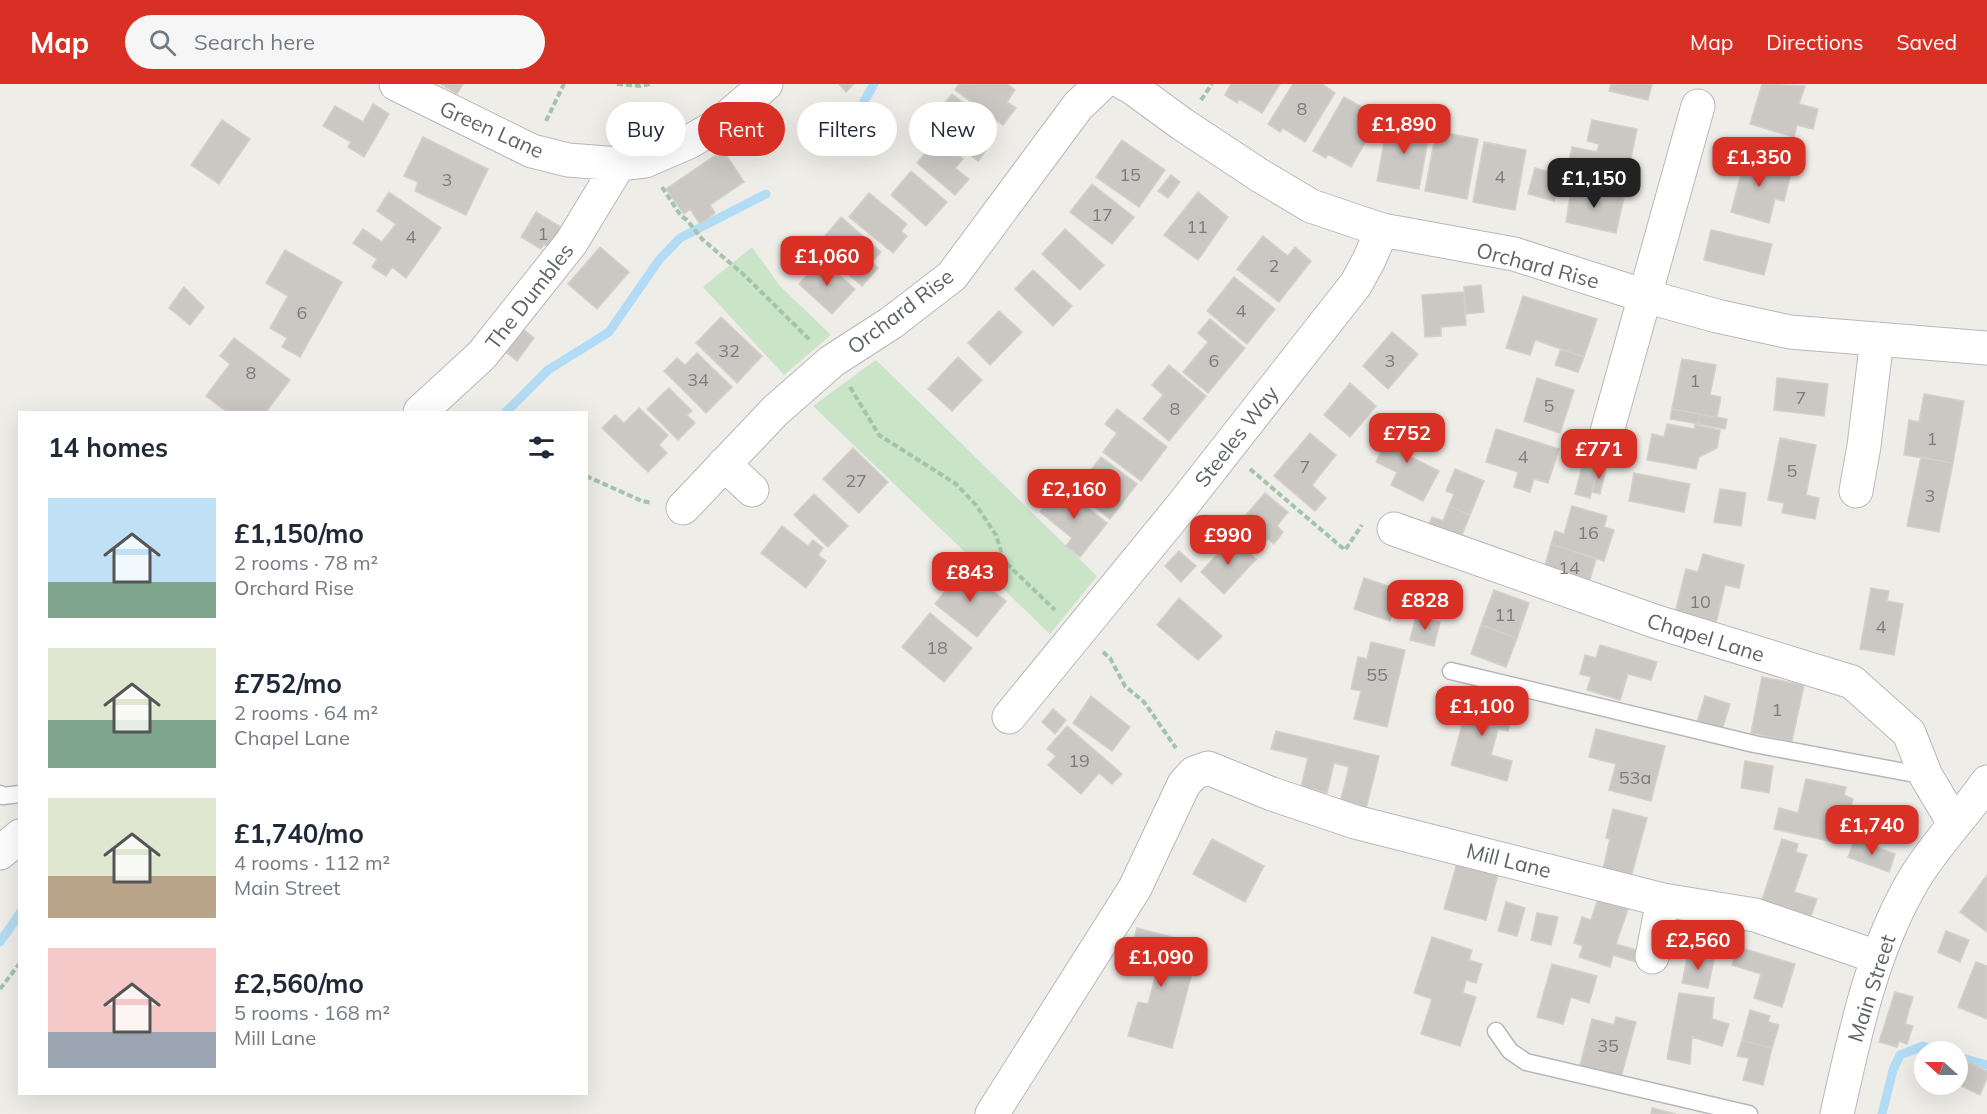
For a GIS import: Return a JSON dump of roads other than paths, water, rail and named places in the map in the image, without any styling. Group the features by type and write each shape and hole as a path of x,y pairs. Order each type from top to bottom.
{"street":[{"name":"Green Lane","path":"396,84 532,151 568,160 631,163"},
{"path":"631,163 689,142 718,125 766,84"},
{"name":"Orchard Rise","path":"683,508 774,411 832,361 891,323 952,276 1078,106 1101,84"},
{"name":"Orchard Rise","path":"1125,84 1259,175 1311,206 1382,230 1514,254 1645,296 1717,316 1790,332 1987,348"},
{"path":"1605,439 1628,397 1645,296 1701,124"},
{"name":"The Dumbles","path":"421,411 482,355 631,163"},
{"name":"Steeles Way","path":"1009,717 1227,448 1356,284 1382,230"},
{"path":"1856,491 1877,339"},
{"path":"724,464 752,490"},
{"name":"Chapel Lane","path":"1394,528 1657,622 1852,682 1909,733 1926,776 1954,823"},
{"name":"Mill Lane","path":"992,1114 1135,888 1184,784 1194,773 1208,768 1272,794 1355,822 1663,900 1755,915 1877,957"},
{"name":"Main Street","path":"1837,1114 1854,1037 1877,957 1899,906 1914,879 1954,823 1983,795"},
{"path":"0,853 18,838"},
{"path":"1652,957 1663,900"}],"lane":[{"path":"1451,670 1754,744 1926,776"},
{"path":"0,794 3,796 18,794"},
{"path":"1496,1031 1510,1051 1526,1062 1749,1114"}],"waterway":[{"path":"864,102 874,84"},
{"path":"507,411 548,370 609,332 659,260 680,238 766,194"},
{"path":"0,942 18,916"},
{"path":"1882,1114 1893,1070 1900,1055 1914,1050"},
{"path":"1968,1060 1987,1065"}]}
